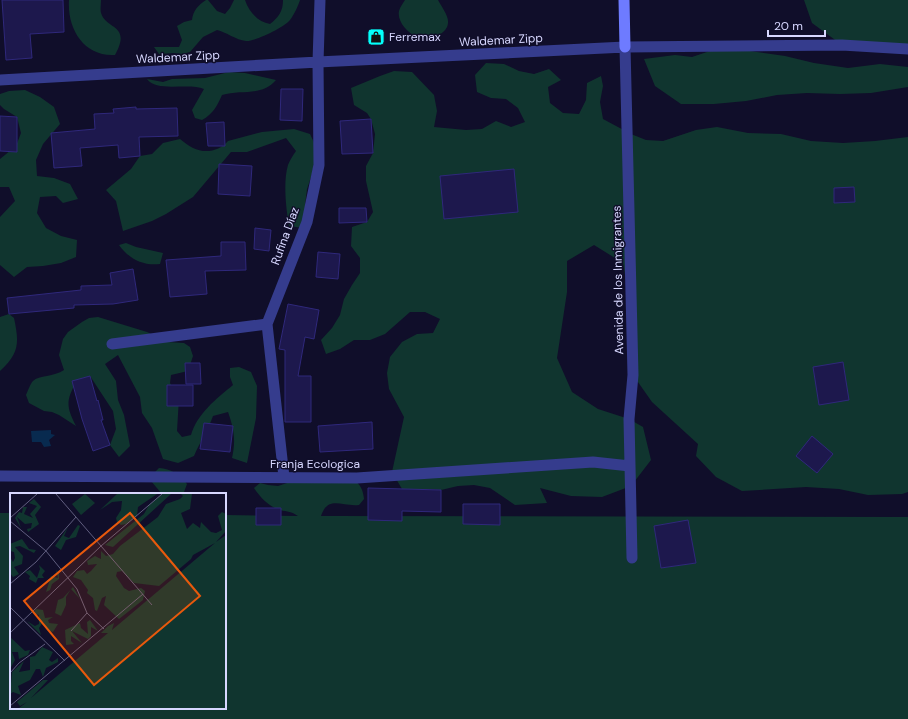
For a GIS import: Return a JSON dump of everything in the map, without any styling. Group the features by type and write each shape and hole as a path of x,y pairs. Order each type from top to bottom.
{"main road":[{"name":"Avenida de los Inmigrantes","path":"624,0 625,47"}],"street":[{"name":"Rufina Díaz","path":"284,477 267,324 307,222 319,165 318,62 320,0"},
{"name":"Waldemar Zipp","path":"0,80 318,62 625,47 842,45 908,49"},
{"name":"Avenida de los Inmigrantes","path":"625,47 633,374 629,419 632,558"},
{"path":"112,344 267,324"},
{"name":"Franja Ecologica","path":"0,476 357,478 593,462 630,466"}],"green space":[{"path":"69,0 101,0 101,13 104,18 116,29 121,38 115,55 94,51 86,46 80,39 71,21"},
{"path":"208,0 217,11 225,14 234,0 245,0 254,16 270,24 280,14 283,0 300,0 293,16 287,23 262,37 246,41 217,30 203,37 190,52 182,54 159,54 154,47 179,47 182,40 177,26 192,20 196,8"},
{"path":"405,0 438,0 448,20 447,28 435,37 430,38 419,38 412,34 403,26 399,15 399,11"},
{"path":"804,0 908,0 908,49 842,45 812,23"},
{"path":"722,47 785,56 814,63 848,68 880,64 908,67 908,87 871,93 807,93 777,95 746,101 714,104 681,104 655,86 644,59 675,55 692,57"},
{"path":"486,63 504,64 519,71 534,74 549,69 561,80 548,87 550,103 563,113 579,114 586,100 587,83 601,76 603,86 600,102 603,119 646,140 663,141 696,130 717,127 748,133 781,134 811,141 843,143 908,137 908,492 902,494 868,495 839,489 806,487 742,491 716,477 696,456 698,444 652,402 633,375 628,292 623,263 594,245 567,261 567,292 557,358 572,392 598,409 629,419 643,427 651,460 631,486 602,497 571,496 540,488 547,503 515,505 490,488 474,485 458,486 441,490 402,489 392,472 404,417 389,389 387,373 390,357 402,342 417,334 433,333 440,319 425,312 410,312 385,334 370,340 354,340 340,349 326,354 321,340 332,328 340,315 344,299 360,273 360,258 351,246 352,227 367,222 373,212 366,181 366,166 373,153 375,134 371,119 367,113 354,105 351,88 394,71 412,72 434,95 437,111 434,127 466,130 482,129 496,121 511,127 525,122 518,108 506,99 491,98 477,92 475,75"},
{"path":"229,72 245,73 276,80 264,89 258,91 229,93 222,95 214,109 202,120 195,118 192,110 204,89 190,86 158,85 147,79 163,82 172,79 205,78"},
{"path":"25,90 40,97 54,107 60,124 43,144 36,160 37,176 54,178 70,184 78,199 63,203 56,196 40,197 37,213 46,228 61,236 77,240 76,257 61,263 27,267 14,277 0,265 0,217 15,201 9,187 0,187 0,159 16,146 21,133 17,117 0,105 0,94 9,91"},
{"path":"294,129 310,134 317,149 312,174 307,189 305,205 307,222 303,228 289,226 285,187 286,172 288,165 296,151 286,138 247,152 231,152 193,197 152,221 123,231 116,201 106,190 131,169 140,156 152,154 163,143 180,139 193,148 207,151 217,149 228,141 262,132"},
{"path":"126,243 136,247 163,253 160,264 142,263 132,258 119,245"},
{"path":"9,314 14,318 17,341 15,353 7,365 0,371 0,317"},
{"path":"98,317 147,332 168,342 184,343 190,347 193,356 188,371 171,375 170,383 179,398 177,431 182,437 191,435 202,414 214,401 233,385 230,377 230,368 239,367 251,372 257,386 256,418 247,463 232,458 234,435 228,412 213,416 194,456 178,463 163,459 152,428 142,413 140,397 118,355 105,364 116,381 118,400 124,415 130,446 119,457 110,445 116,429 113,411 90,376 76,382 70,394 68,404 76,426 59,415 44,411 29,403 26,395 33,381 64,370 59,355 63,339 68,332 89,318"},
{"path":"159,468 171,471 181,477 187,484 184,492 161,493 151,481 153,474"},
{"path":"353,479 358,483 364,499 359,505 332,504 324,510 321,516 908,517 908,719 0,719 0,513 10,513 10,709 226,709 226,515 298,516 291,512 272,507 254,488 260,483 278,486 293,481"}],"water":[{"path":"51,430 51,434 55,435 49,440 51,446 44,447 41,442 32,442 31,431"}],"building":[{"path":"2,0 63,0 64,32 30,34 32,58 6,60"},
{"path":"281,89 303,89 302,121 280,120"},
{"path":"136,107 136,109 177,108 178,136 139,137 140,156 119,158 118,145 80,148 82,166 54,168 51,133 95,129 94,114 114,113 113,109"},
{"path":"0,116 17,117 17,152 0,151"},
{"path":"371,119 373,153 342,154 340,121"},
{"path":"224,122 225,146 208,146 206,123"},
{"path":"219,164 252,166 250,196 218,194"},
{"path":"514,169 518,212 444,219 440,176"},
{"path":"854,187 855,202 834,203 834,188"},
{"path":"339,208 366,208 367,222 339,223"},
{"path":"255,228 271,230 269,251 254,249"},
{"path":"221,242 245,242 246,270 205,271 207,294 170,297 166,260 221,256"},
{"path":"318,252 340,254 338,279 316,277"},
{"path":"133,269 138,300 113,304 74,305 74,308 9,314 7,298 81,290 81,286 112,285 110,273"},
{"path":"288,304 319,310 314,339 305,337 298,376 311,376 311,422 285,422 285,350 279,349"},
{"path":"843,362 849,400 819,405 813,367"},
{"path":"185,363 200,363 201,384 186,384"},
{"path":"90,376 103,420 101,420 110,445 93,451 82,419 72,381"},
{"path":"167,385 193,385 193,406 167,406"},
{"path":"372,422 373,449 320,452 318,426"},
{"path":"204,423 233,426 230,452 200,449"},
{"path":"812,436 833,454 817,473 796,456"},
{"path":"368,488 441,490 441,512 402,511 402,521 368,520"},
{"path":"463,504 500,504 500,525 463,524"},
{"path":"256,508 281,508 281,525 256,525"},
{"path":"688,520 696,563 661,568 654,526"}],"place":[{"name":"Ferremax","path":"376,37"}]}
